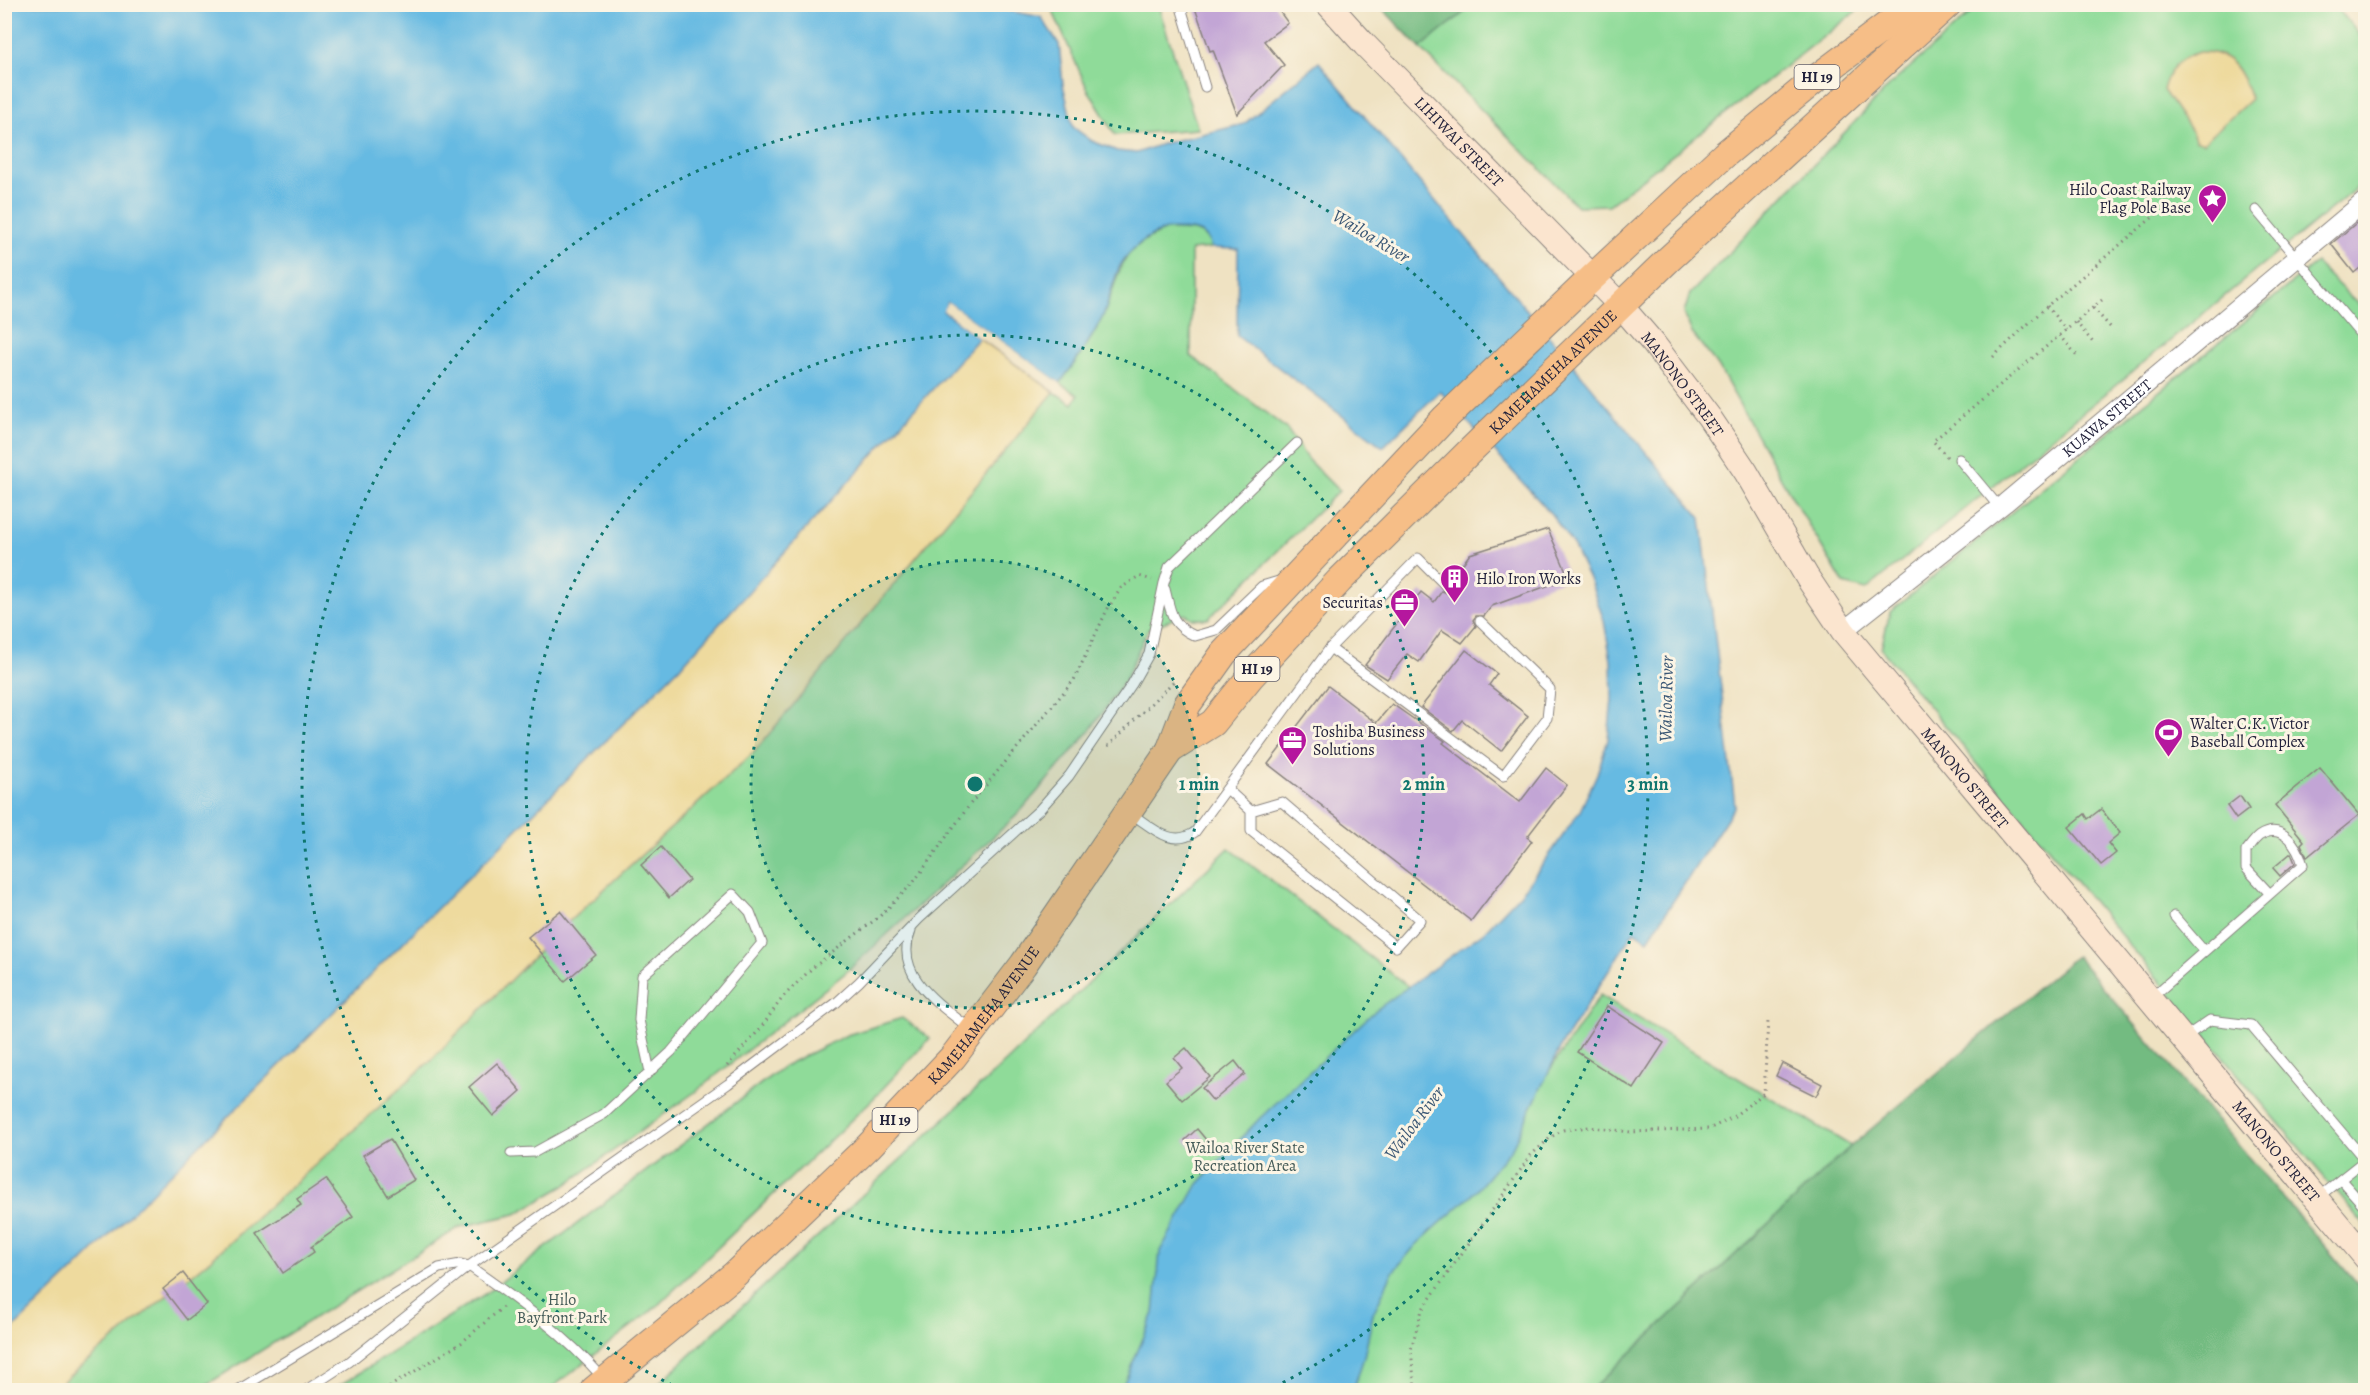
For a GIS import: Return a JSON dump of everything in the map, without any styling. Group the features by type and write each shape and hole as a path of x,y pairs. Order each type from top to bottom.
{"main road":[{"name":"KAMEHAMEHA AVENUE","path":"600,1386 734,1275 809,1201 844,1171 926,1087 974,1031 1023,965 1170,750 1187,705 1206,676 1224,653 1389,474 1593,277 1724,155 1818,77 1915,4"},
{"name":"KAMEHAMEHA AVENUE","path":"1170,750 1213,723 1251,676 1339,581 1472,450 1669,259 1948,4"}],"street":[{"name":"LIHIWAI STREET","path":"1328,4 1365,45 1593,277"},
{"name":"KUAWA STREET","path":"1843,631 2000,507 2366,200"},
{"name":"MANONO STREET","path":"1593,277 1622,306 1653,343 1709,417 1746,472 1807,577 1843,631 2366,1258"}],"lane":[{"path":"1180,4 1205,87"},
{"path":"2256,210 2366,341"},
{"path":"306,1390 350,1362 469,1266 728,1084 836,1003 859,982 919,919 1040,809 1069,776 1132,684 1149,654 1169,567 1297,443"},
{"path":"1956,462 2000,507"},
{"path":"1128,811 1170,838 1179,840 1195,832 1330,648 1418,558 1446,586"},
{"path":"1164,583 1172,616 1182,630 1196,636 1216,630 1262,586 1298,574"},
{"path":"1330,648 1503,776 1547,718 1550,689 1480,621"},
{"path":"1227,789 1251,811 1251,831 1396,947 1420,920 1282,802 1251,811"},
{"path":"2150,999 2204,951 2270,894 2303,865 2299,850 2286,835 2271,831 2259,836 2246,851 2246,868 2270,894"},
{"path":"511,1153 535,1152 604,1114 672,1052 762,943 750,912 733,894 642,976 639,1020 650,1072"},
{"path":"2174,916 2204,951"},
{"path":"919,919 910,933 907,944 907,957 912,972 924,991 974,1031"},
{"path":"2183,1039 2210,1020 2251,1025 2365,1160 2316,1199"},
{"path":"2341,1180 2366,1208"},
{"path":"238,1390 439,1268 461,1264 469,1266 515,1297 564,1338 600,1386"}],"path":[{"path":"1993,357 2047,306 2159,212"},
{"path":"1956,462 1933,441 2102,300"},
{"path":"2047,306 2066,330"},
{"path":"2093,308 2113,330"},
{"path":"2076,322 2096,345"},
{"path":"2060,335 2079,358"},
{"path":"728,1084 721,1072 760,1029 783,997 811,969 879,916 913,883 971,803 1074,680 1098,626 1121,588 1139,576 1164,583"},
{"path":"1100,754 1181,674"},
{"path":"1415,1390 1411,1349 1422,1310 1531,1155 1551,1137 1563,1130 1589,1127 1631,1132 1709,1129 1733,1117 1764,1093 1768,1021"},
{"path":"384,1390 461,1343 515,1297"}],"green space":[{"path":"1050,5 1158,5 1198,129 1115,135 1087,88"},
{"path":"1379,5 1473,5 1420,48"},
{"path":"1473,5 1864,5 1609,205 1577,206 1420,48"},
{"path":"1980,5 2335,5 2365,42 2365,181 1866,590 1844,584 1718,366 1692,333 1684,313 1690,294 1891,84"},
{"path":"1166,230 1187,230 1200,233 1209,241 1211,248 1191,250 1191,356 1287,429 1308,460 1339,491 1208,619 1193,619 1185,614 1148,629 1125,680 1088,733 1018,814 844,974 695,1092 564,1186 516,1214 460,1227 198,1390 52,1390 210,1260 430,1061 564,926 754,752 1054,392 1073,404 1078,395 1060,383 1099,325 1122,264 1138,246 1150,237"},
{"name":"Walter C.K. Victor Baseball Complex","path":"2316,263 2365,311 2365,1226 1881,649 1890,612"},
{"name":"Wailoa River State Recreation Area","path":"1229,848 1405,984 1541,1083 1600,995 1851,1146 1591,1390 652,1390 1010,1058"},
{"path":"2076,956 2365,1293 2365,1390 1591,1390 1851,1146"},
{"name":"Hilo Bayfront Park","path":"902,1018 930,1038 874,1098 656,1307 549,1390 332,1390 485,1294 784,1066 847,1035"}],"sand":[{"path":"2199,52 2219,55 2234,65 2244,80 2251,99 2203,143 2195,140 2163,90 2175,66 2185,58"},
{"path":"979,338 1054,392 754,752 564,926 430,1061 210,1260 52,1390 5,1390 5,1336 684,663"}],"water":[{"name":"Wailoa River","path":"5,5 1000,5 999,9 1041,17 1059,44 1063,85 1073,127 1092,141 1117,151 1137,153 1165,143 1244,124 1319,62 1701,518 1735,806 1648,940 1634,931 1562,1044 1512,1148 1477,1190 1417,1244 1392,1273 1373,1314 1364,1357 1353,1390 1121,1390 1154,1313 1160,1251 1198,1184 1260,1118 1376,1010 1484,932 1523,891 1580,811 1597,774 1608,739 1612,699 1611,660 1604,621 1591,583 1574,547 1552,515 1440,391 1383,447 1237,336 1238,249 1211,248 1206,237 1201,233 1175,229 1159,232 1146,239 1124,260 1117,272 1102,318 1060,383 948,302 943,311 979,338 684,663 5,1336"}],"pier":[{"path":"948,302 1062,385 1058,386 949,306 947,310 981,336 981,340 943,310"}],"building":[{"path":"1204,4 1274,4 1288,23 1264,41 1284,65 1237,114 1213,50 1210,51 1195,8"},
{"path":"2366,215 2366,263 2354,273 2331,244"},
{"name":"Hilo Iron Works","path":"1548,529 1569,578 1492,606 1484,616 1476,616 1473,620 1476,626 1462,643 1442,630 1419,662 1407,654 1387,679 1365,665 1421,592 1434,602 1442,591 1447,593 1451,590 1453,585 1450,581 1470,554"},
{"path":"1466,650 1497,674 1489,685 1528,716 1501,751 1462,720 1453,731 1421,707"},
{"path":"1328,686 1376,723 1392,704 1445,741 1443,743 1520,802 1546,768 1567,785 1527,837 1532,841 1471,921 1268,764"},
{"path":"2320,768 2359,815 2307,857 2301,844 2304,841 2275,805"},
{"path":"2240,796 2249,809 2236,819 2227,806"},
{"path":"2101,809 2120,833 2108,843 2116,853 2101,865 2069,827 2085,814 2088,819"},
{"path":"661,847 689,880 669,898 641,865"},
{"path":"2291,853 2295,863 2280,876 2273,868"},
{"path":"560,911 596,955 565,981 528,937"},
{"path":"1607,1006 1664,1043 1634,1089 1577,1052"},
{"path":"1186,1048 1210,1077 1182,1100 1166,1081 1182,1068 1174,1058"},
{"path":"1235,1061 1245,1074 1213,1101 1202,1088"},
{"path":"497,1063 521,1091 493,1116 469,1087"},
{"path":"1782,1063 1822,1084 1816,1096 1776,1076"},
{"path":"1197,1129 1207,1141 1194,1151 1185,1140"},
{"path":"390,1139 414,1180 388,1196 363,1155"},
{"path":"326,1179 353,1217 311,1247 314,1252 283,1273 257,1233 301,1205 297,1199"},
{"path":"183,1273 207,1304 187,1320 163,1289"}],"place":[{"name":"Hilo Coast Railway Flag Pole Base","path":"2212,224"},
{"name":"Hilo Iron Works","path":"1455,604"},
{"name":"Securitas","path":"1404,628"},
{"name":"Walter C.K. Victor Baseball Complex","path":"2169,758"},
{"name":"Toshiba Business Solutions","path":"1292,766"}]}
